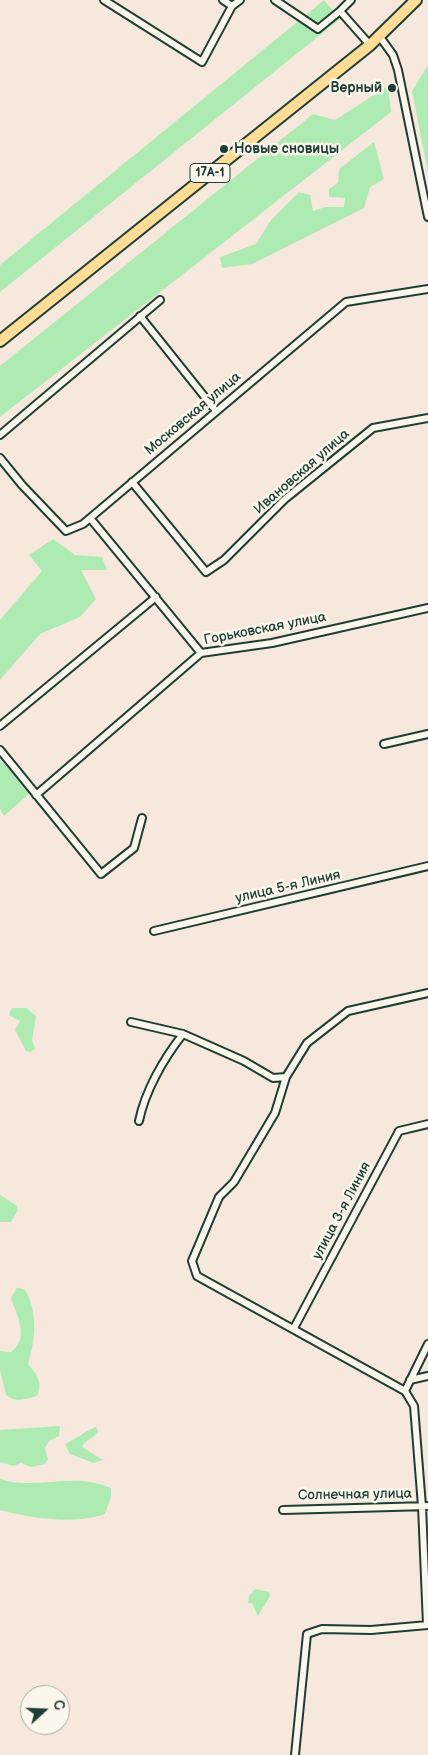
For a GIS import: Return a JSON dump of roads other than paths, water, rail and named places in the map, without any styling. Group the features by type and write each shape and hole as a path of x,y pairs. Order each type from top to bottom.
{"main road":[{"name":"17А-1","path":"0,341 380,37 416,0"}],"street":[{"path":"104,0 202,62 232,6 240,0"},
{"path":"223,0 232,6"},
{"path":"275,0 318,29 340,12 351,0"},
{"path":"340,12 370,45"},
{"path":"380,37 393,55 398,70 428,217"},
{"name":"Московская улица","path":"0,458 22,485 66,531 83,524 346,302 428,289"},
{"path":"0,434 160,300"},
{"path":"140,316 216,411"},
{"name":"Ивановская улица","path":"132,482 206,572 224,560 285,499 373,428 428,418"},
{"path":"90,518 201,653"},
{"path":"0,726 156,597"},
{"name":"Горьковская улица","path":"36,795 201,653 272,643 428,608"},
{"path":"384,744 428,734"},
{"path":"0,750 101,874 134,848 142,818"},
{"name":"улица 5-я Линия","path":"154,931 428,866"},
{"path":"295,1755 307,1634 322,1629 371,1630 427,1625 425,1506 414,1406 405,1391 197,1276 192,1261 219,1197 234,1182 275,1113 286,1077 307,1044 348,1012 428,993"},
{"path":"132,1022 183,1034 244,1061 273,1078 286,1077"},
{"path":"139,1122 141,1111 168,1053 183,1034"},
{"name":"улица 3-я Линия","path":"294,1328 399,1131 428,1124"},
{"path":"405,1391 428,1344"},
{"path":"410,1380 428,1376"},
{"name":"Солнечная улица","path":"283,1510 425,1506"}],"place":[{"name":"Верный","path":"392,88"},
{"name":"Новые сновицы","path":"224,149"}]}
